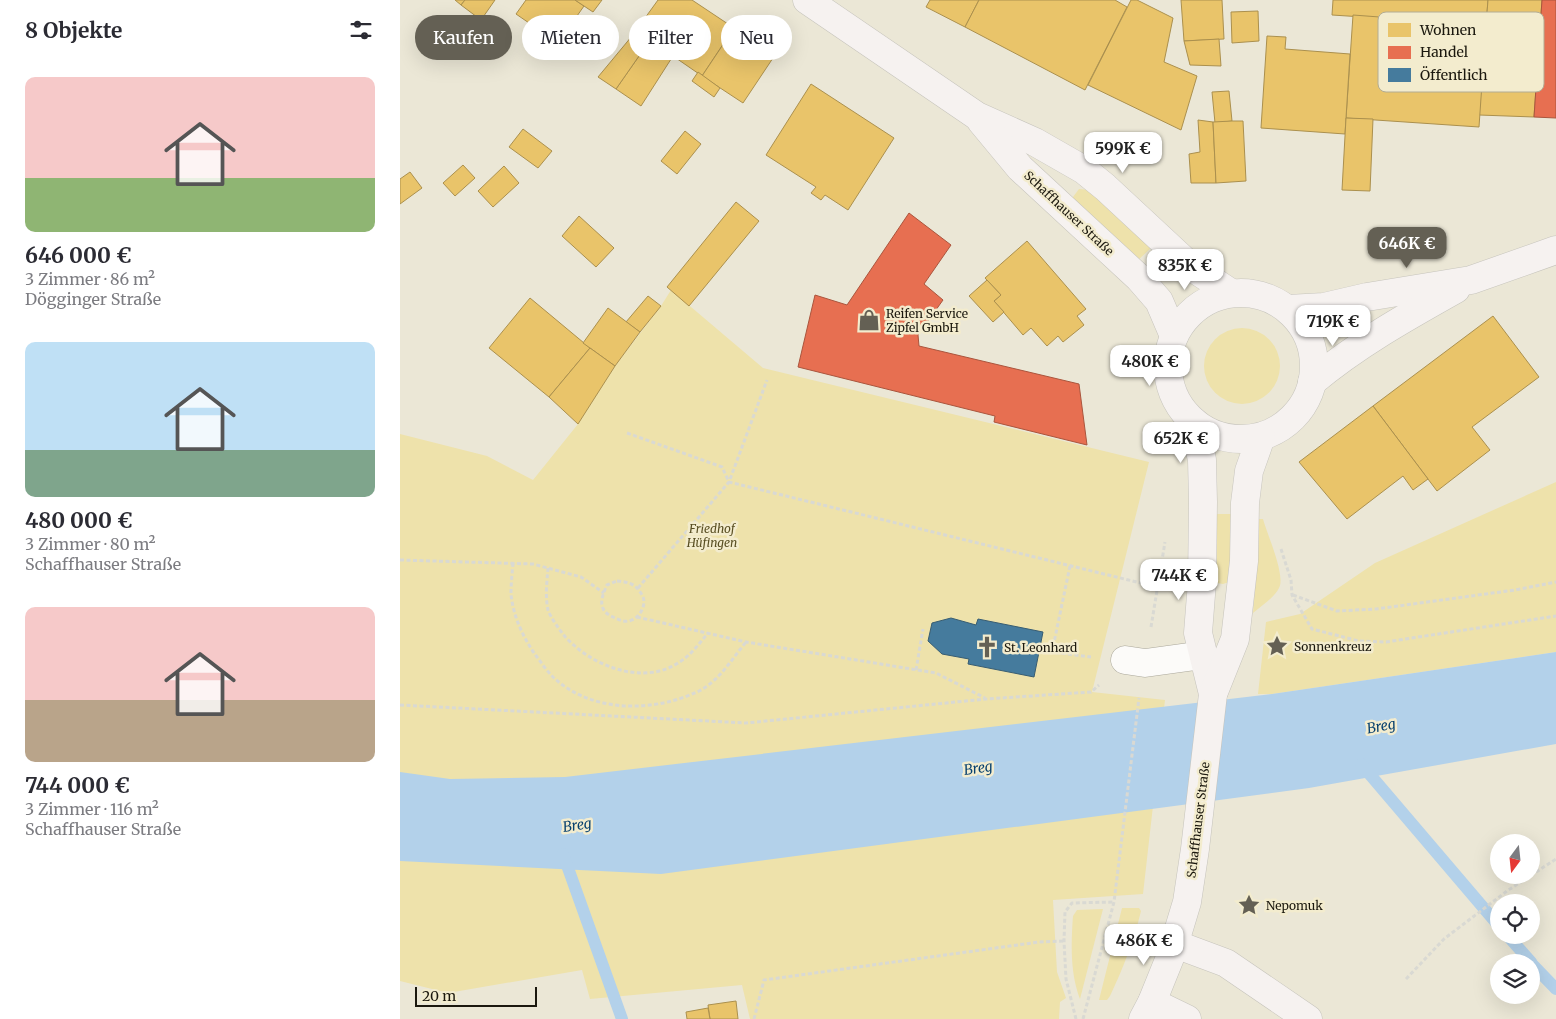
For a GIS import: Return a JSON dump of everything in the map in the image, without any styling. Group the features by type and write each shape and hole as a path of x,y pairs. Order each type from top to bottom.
{"main road":[{"name":"Schaffhauser Straße","path":"806,0 977,116 1035,142 1084,170 1190,266 1231,293"},
{"name":"Schaffhauser Straße","path":"977,116 1020,168 1139,278 1159,301 1174,336"},
{"path":"1288,309 1324,307 1367,297 1471,280 1556,250"},
{"path":"1312,382 1332,365 1389,327 1471,280"},
{"path":"1231,293 1262,296 1288,309 1306,333 1313,352 1314,372 1312,382 1300,409 1286,424 1261,436 1250,438 1230,438 1211,432 1194,422 1180,407 1172,389 1168,370 1170,350 1174,336 1188,315 1204,303 1231,293"},
{"name":"Schaffhauser Straße","path":"1194,422 1202,460 1204,502 1198,633 1213,694"},
{"name":"Schaffhauser Straße","path":"1148,1011 1175,944 1187,902 1213,694 1235,639 1244,561 1249,471 1261,436"},
{"path":"1175,944 1226,964 1308,1019"},
{"path":"1148,1011 1187,1019"}],"lane":[{"path":"1135,661 1203,655"}],"path":[{"path":"638,588 729,482 767,380"},
{"path":"627,433 722,467 729,482"},
{"path":"729,482 1157,587"},
{"path":"1083,1019 1114,902 1118,879 1138,703 1135,661 1157,587 1166,536"},
{"path":"400,560 533,564 581,577 604,593"},
{"path":"512,563 511,595 519,627 528,643 553,677 574,692 597,702 626,706 652,706 699,691 719,675 746,642"},
{"path":"1070,566 1052,652 1086,656"},
{"path":"548,568 548,610 555,624 578,650 608,667 642,674 677,664 693,651 708,633"},
{"path":"617,581 629,582 638,588 644,597 644,606 637,617 628,621 608,615 603,610 601,602 607,584 617,581"},
{"path":"1556,582 1515,590 1376,609 1337,611 1292,595 1312,629 1359,641 1386,642 1556,616"},
{"path":"637,617 746,642 936,673 986,699"},
{"path":"916,670 923,629"},
{"path":"400,705 746,723 986,699 1092,692 1135,661"},
{"path":"1406,979 1444,939 1507,891 1556,859"},
{"path":"1076,1019 1066,979 1064,941 1066,912 1072,903 1114,902"},
{"path":"754,1019 764,980 1039,942 1064,941"}],"green space":[{"path":"1079,189 1089,190 1151,248 1137,261 1073,203 1073,197"},
{"name":"Friedhof Hüfingen","path":"671,290 763,368 1149,462 1092,692 1165,700 1143,894 1053,900 1057,972 1066,998 1060,1002 1059,1019 750,1019 742,985 590,999 582,970 448,993 400,981 400,434 487,456 533,480 578,424 615,366"},
{"path":"1242,328 1257,331 1269,339 1277,351 1280,366 1277,381 1269,393 1257,401 1242,404 1227,401 1215,393 1207,381 1204,366 1207,351 1215,339 1227,331"},
{"path":"1556,482 1556,652 1272,694 1258,694 1266,622 1300,614 1375,563"},
{"path":"1216,514 1233,514 1229,582 1223,584 1217,583 1214,576"},
{"path":"1257,519 1263,519 1278,565 1280,582 1279,588 1274,595 1253,613 1256,575"},
{"path":"1122,908 1139,908 1141,911 1128,954 1110,996 1107,1000 1099,1000"},
{"path":"1103,909 1080,999 1073,969 1073,916 1077,910"}],"water":[{"name":"Breg","path":"1556,652 1556,744 1309,788 661,874 400,861 400,772 450,779 565,777 1272,694"}],"building: Wohnen":[{"path":"455,0 465,0 461,5"},
{"path":"465,0 495,0 484,15 474,15 461,5"},
{"path":"526,0 575,0 584,6 578,15 522,15 522,18 516,14"},
{"path":"575,0 602,0 593,12"},
{"path":"658,0 692,0 721,19 721,48 702,76 679,60 711,60 711,15 647,15"},
{"path":"930,0 979,0 965,27 926,7"},
{"path":"979,0 1115,0 1127,7 1085,90 965,27"},
{"path":"1131,0 1137,0 1173,18 1164,62 1197,76 1181,130 1088,85"},
{"path":"1181,0 1222,0 1224,39 1184,41"},
{"path":"1333,0 1488,0 1487,12 1378,12 1378,18 1332,15"},
{"path":"1488,0 1542,0 1541,12 1487,12"},
{"path":"1258,11 1259,41 1232,43 1231,12"},
{"path":"1353,15 1378,17 1378,92 1481,92 1479,127 1346,118"},
{"path":"1267,36 1286,37 1285,49 1350,54 1345,134 1261,128"},
{"path":"1219,39 1221,66 1190,65 1184,41"},
{"path":"629,40 629,60 636,60 616,89 598,77 612,60 619,60 619,52"},
{"path":"721,48 721,60 772,60 743,103 702,76"},
{"path":"636,60 670,60 641,106 616,89"},
{"path":"698,72 720,88 714,97 692,81"},
{"path":"811,84 894,138 848,210 825,195 821,200 811,193 816,187 766,155"},
{"path":"1229,91 1232,121 1215,123 1212,92"},
{"path":"1481,92 1536,92 1534,117 1479,115"},
{"path":"1346,118 1373,119 1370,191 1342,190"},
{"path":"1198,120 1213,122 1216,183 1191,183 1189,154 1200,152"},
{"path":"1243,121 1246,181 1216,183 1213,122"},
{"path":"523,129 552,151 538,168 509,147"},
{"path":"685,131 701,144 677,174 661,161"},
{"path":"463,165 475,178 455,196 443,183"},
{"path":"504,166 519,183 493,207 478,191"},
{"path":"410,172 422,188 400,204 400,179"},
{"path":"736,202 759,221 689,306 667,287"},
{"path":"579,216 614,248 596,267 562,236"},
{"path":"1027,241 1086,309 1077,316 1084,325 1063,342 1058,336 1047,346 1031,328 1023,335 994,301 1001,295 985,278"},
{"path":"987,280 1001,295 994,301 1004,312 993,322 969,296"},
{"path":"648,296 661,306 640,332 626,322"},
{"path":"530,298 590,348 549,397 489,348"},
{"path":"608,308 640,332 615,366 583,343"},
{"path":"1493,316 1539,377 1472,427 1490,450 1437,491 1373,406"},
{"path":"590,348 615,366 578,424 549,397"},
{"path":"1373,406 1428,479 1413,490 1403,476 1347,519 1299,462"},
{"path":"736,1001 738,1019 710,1019 708,1005"},
{"path":"708,1008 710,1019 687,1019 686,1012"}],"building: Handel":[{"path":"1542,0 1556,0 1556,118 1534,117 1536,92 1544,92 1544,12 1541,12"},
{"name":"Reifen Service Zipfel GmbH","path":"909,213 951,245 924,284 943,300 918,335 919,346 1079,384 1087,445 994,422 995,416 798,367 815,295 847,305"}],"building: Öffentlich":[{"name":"St. Leonhard","path":"951,618 976,625 978,619 1043,632 1034,677 968,664 969,659 942,654 928,641 932,623"}],"waterway":[{"path":"1361,764 1490,915"},
{"path":"563,854 622,1019"},
{"path":"1515,944 1524,954"},
{"path":"1540,972 1556,989"}],"place":[{"name":"Reifen Service Zipfel GmbH","path":"869,320"},
{"name":"Sonnenkreuz","path":"1277,646"},
{"name":"St. Leonhard","path":"987,647"},
{"name":"Nepomuk","path":"1249,905"}]}
